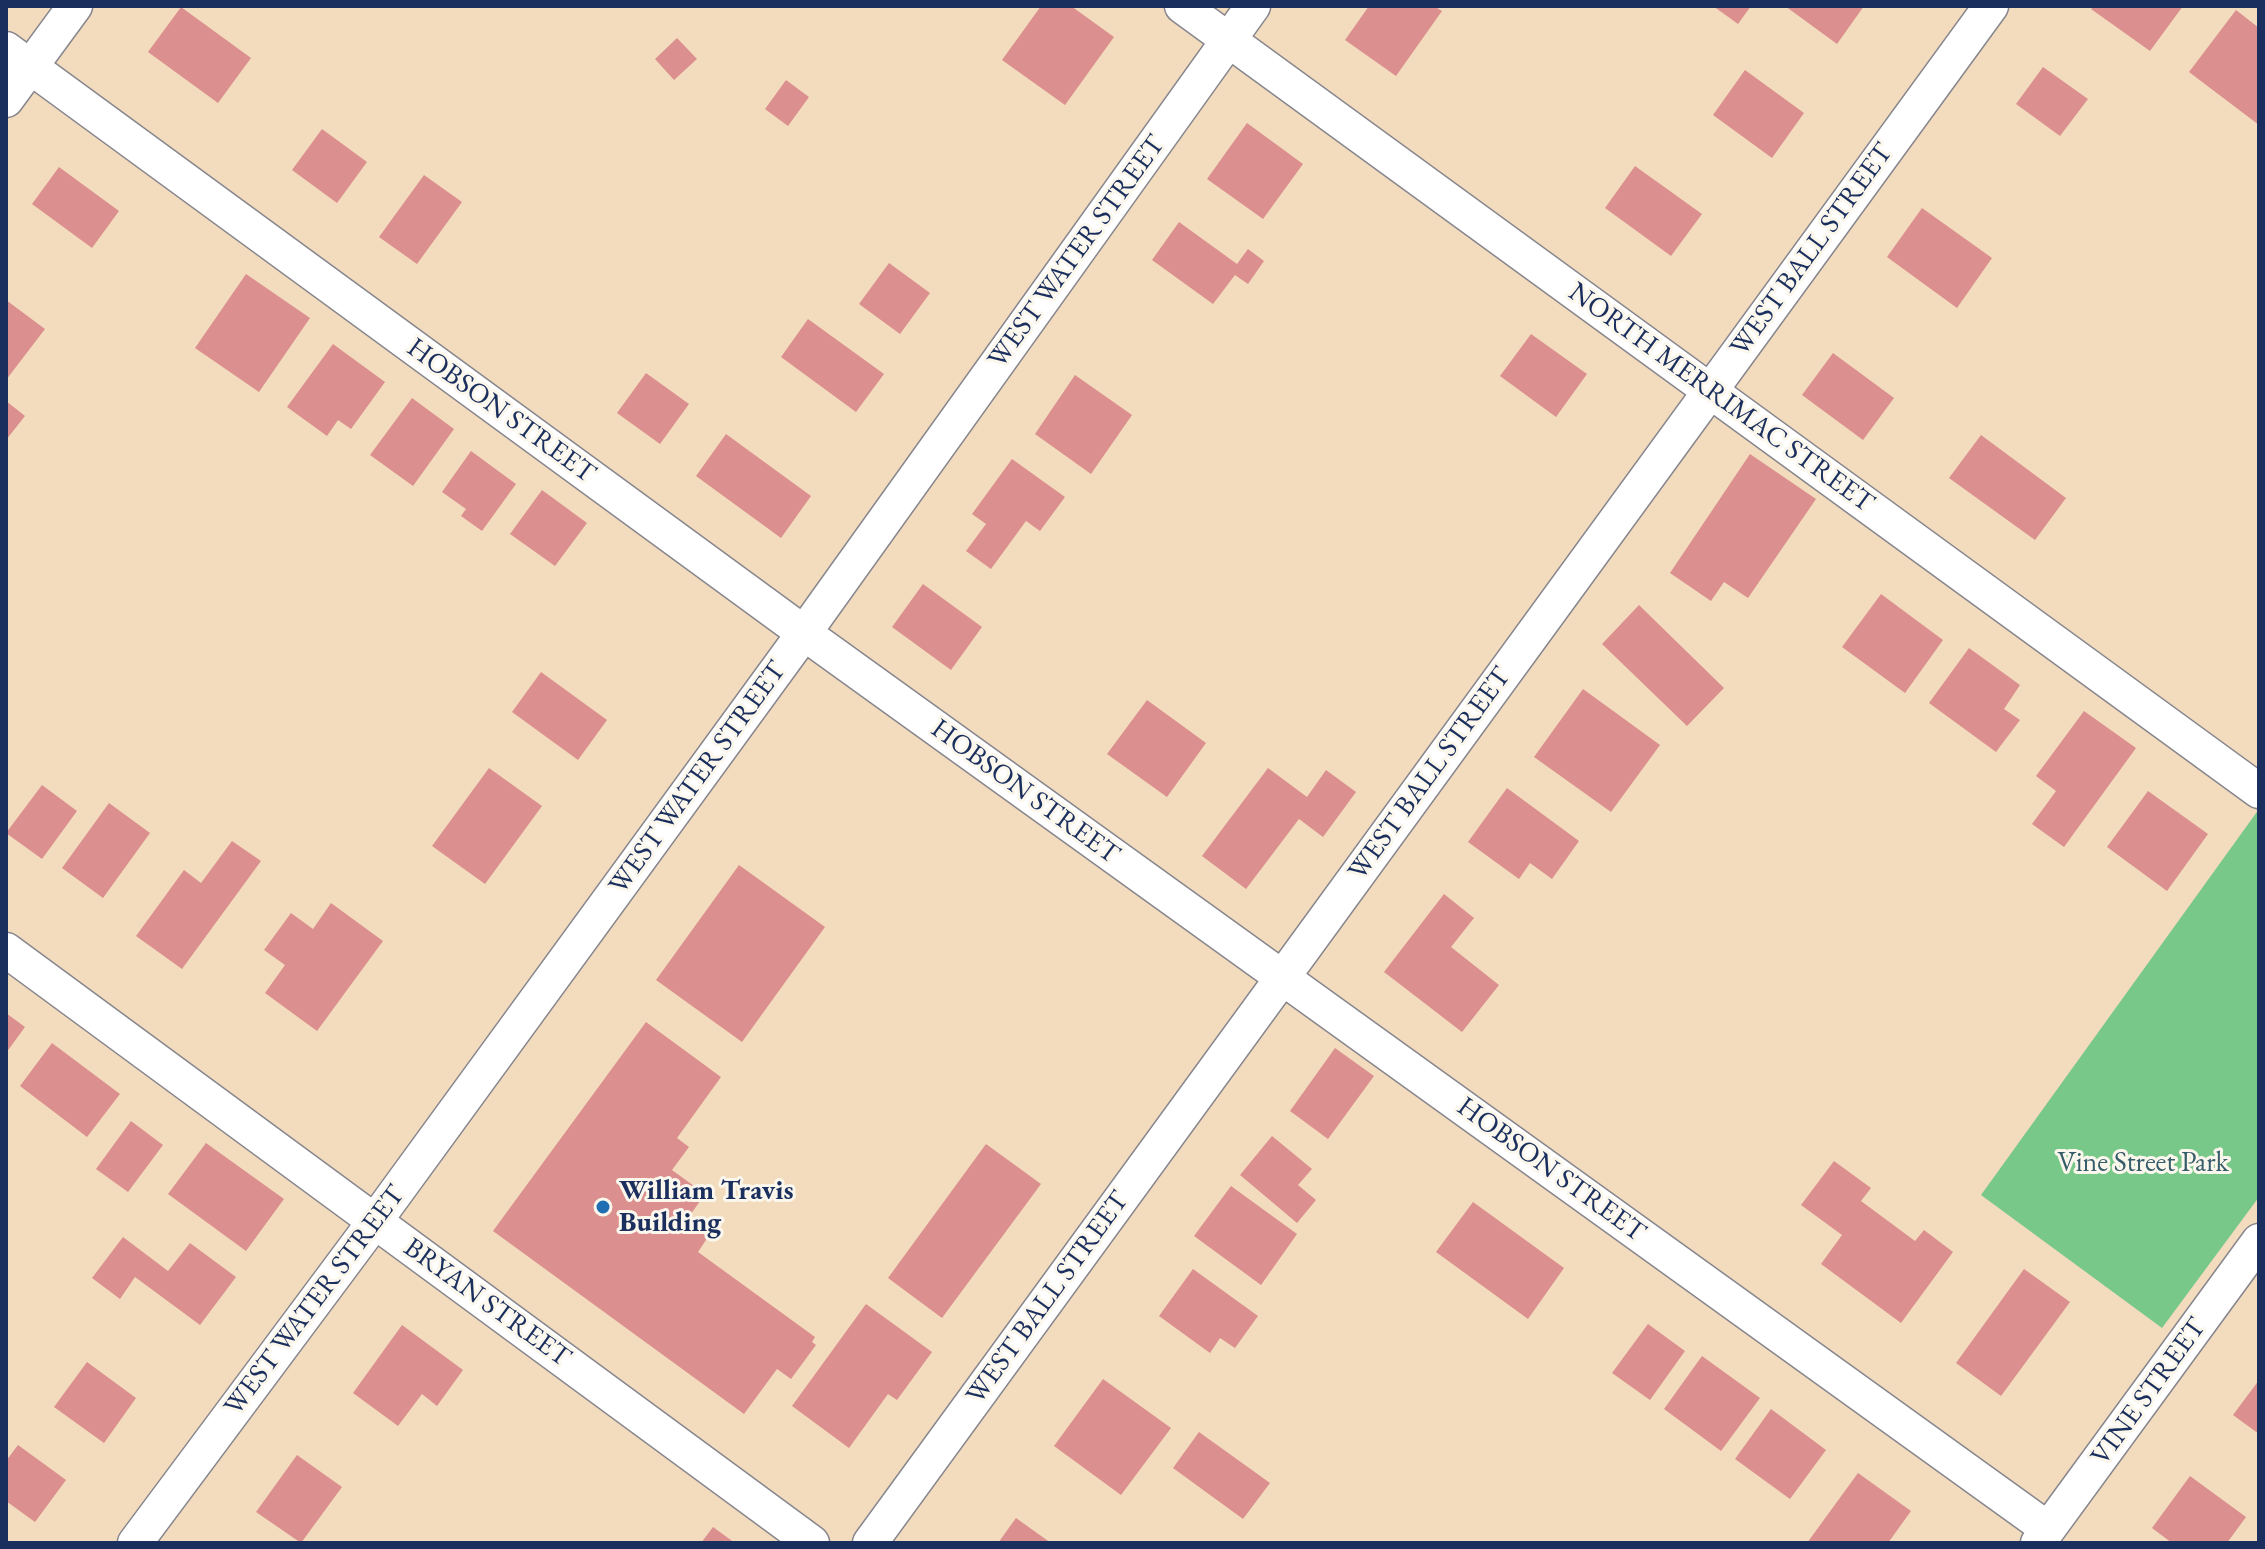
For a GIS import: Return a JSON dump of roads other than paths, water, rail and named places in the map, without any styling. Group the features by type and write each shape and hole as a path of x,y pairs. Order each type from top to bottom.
{"street":[{"path":"6,100 18,57 75,6"},
{"name":"NORTH MERRIMAC STREET","path":"1182,6 2259,791"},
{"name":"WEST WATER STREET","path":"135,1543 375,1221 804,633 1253,6"},
{"name":"WEST BALL STREET","path":"870,1543 1991,6"},
{"name":"HOBSON STREET","path":"18,57 804,633 1283,976 2043,1536"},
{"name":"BRYAN STREET","path":"6,950 812,1543"},
{"name":"VINE STREET","path":"2043,1536 2259,1241"}],"place":[{"name":"William Travis Building","path":"603,1207"}],"park label":[{"name":"Vine Street Park","path":"2143,1163"}]}
